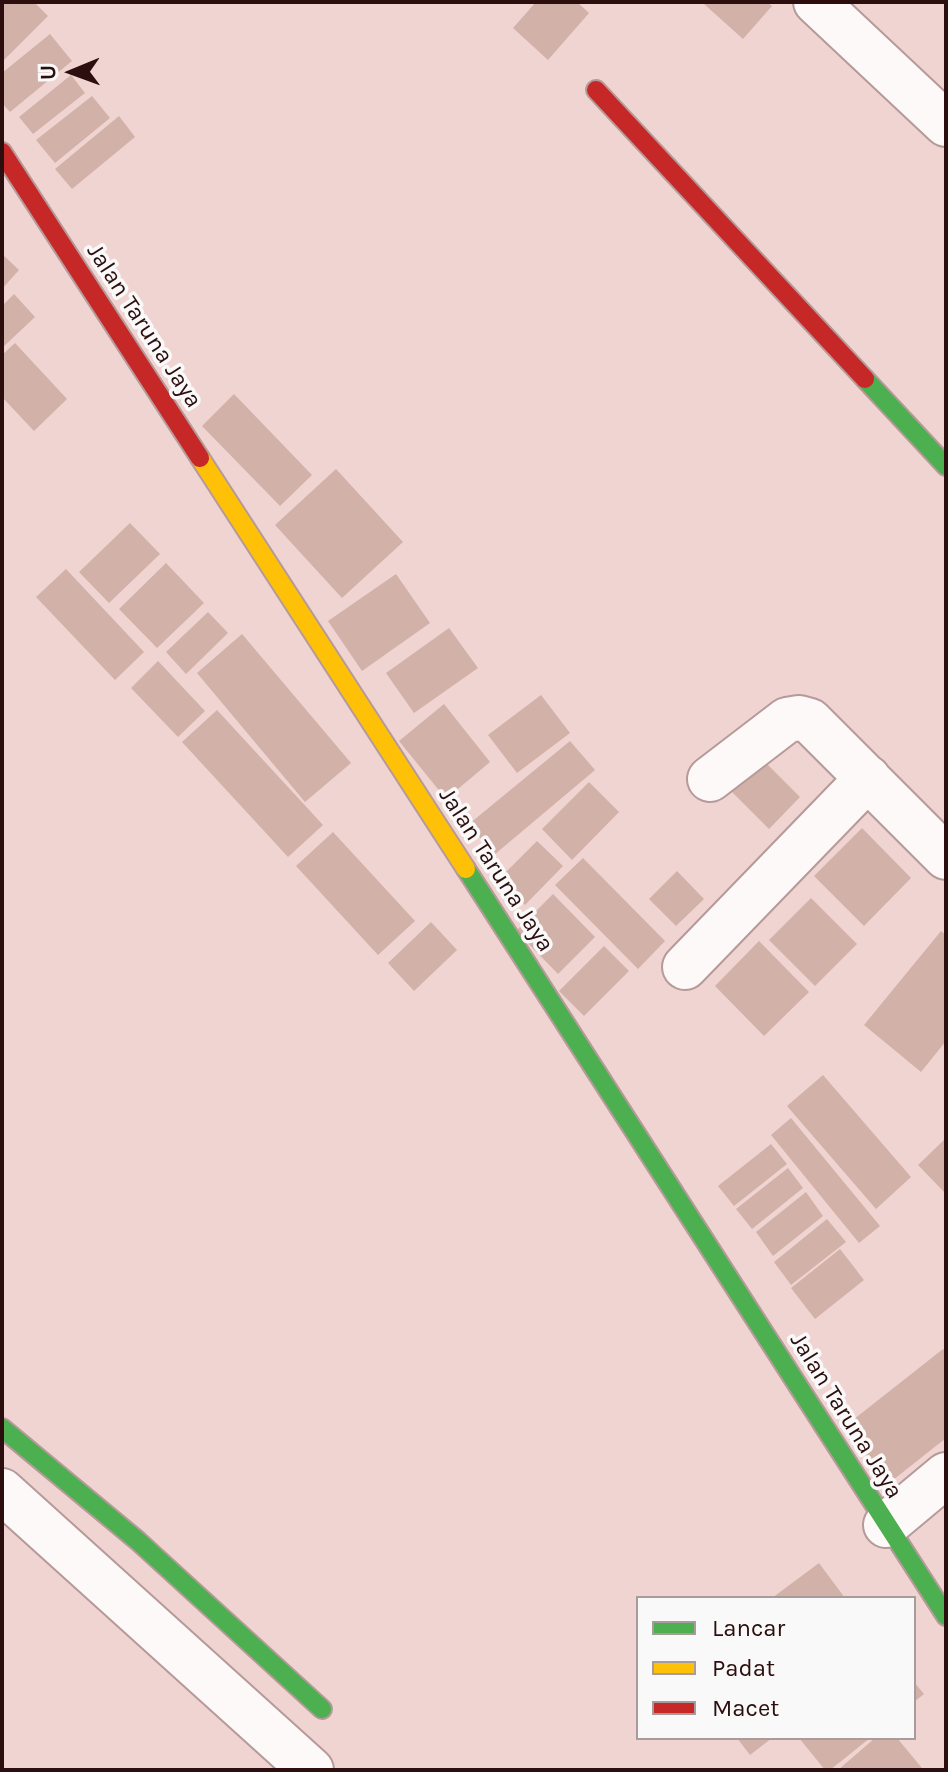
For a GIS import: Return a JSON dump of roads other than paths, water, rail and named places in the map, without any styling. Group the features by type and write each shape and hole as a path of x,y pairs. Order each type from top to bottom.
{"street":[{"path":"816,2 946,124"},
{"path":"596,90 946,466"},
{"name":"Jalan Taruna Jaya","path":"2,152 946,1616"},
{"path":"710,779 787,720 799,718 810,721 946,857"},
{"path":"685,967 868,778"},
{"path":"2,1428 138,1541 322,1709"},
{"path":"886,1525 946,1475"},
{"path":"2,1491 311,1770"}]}
